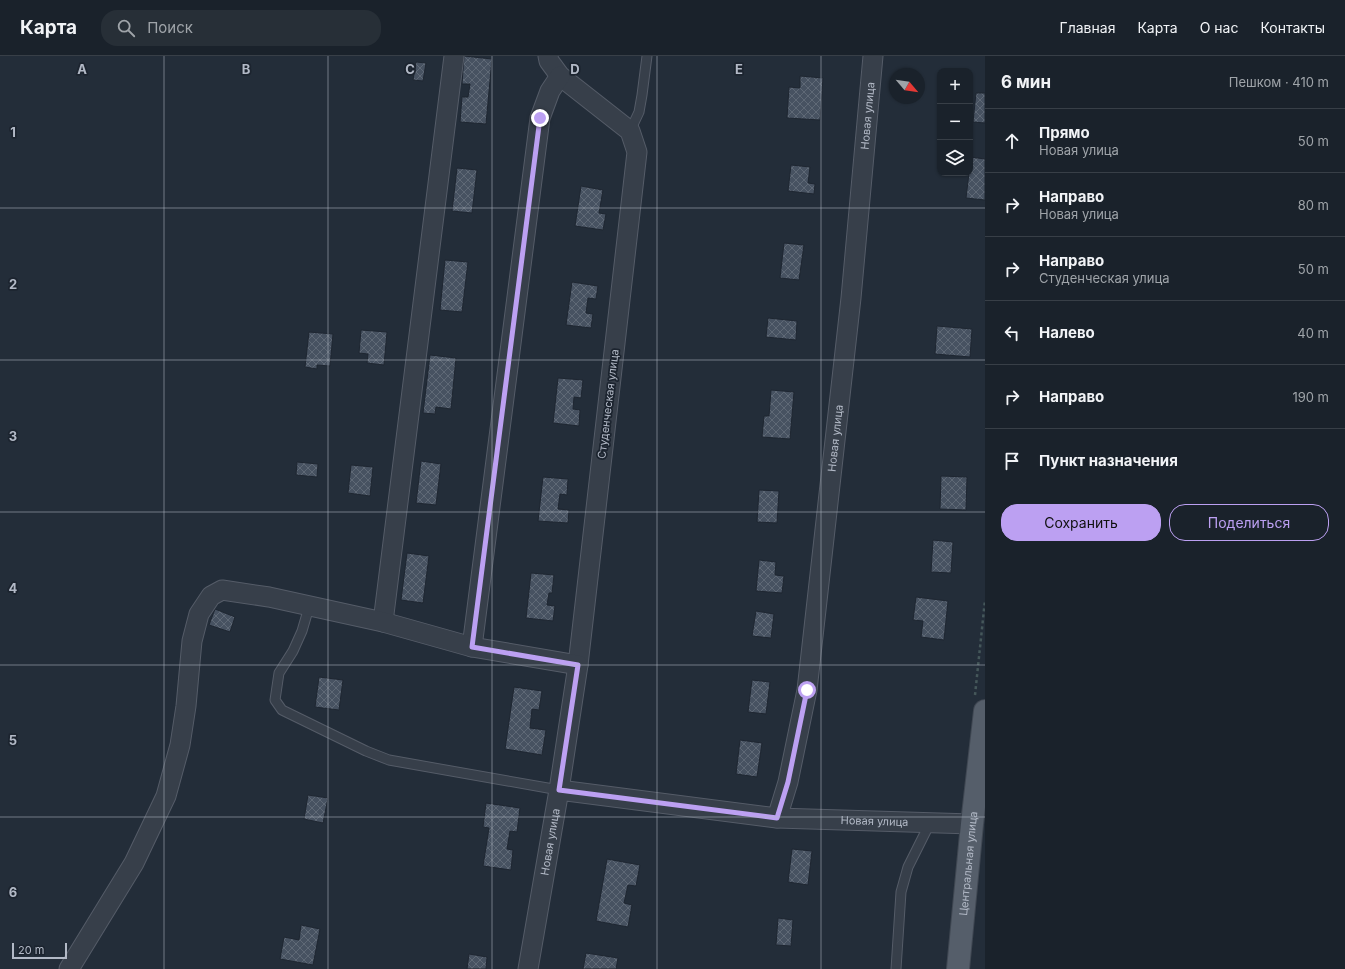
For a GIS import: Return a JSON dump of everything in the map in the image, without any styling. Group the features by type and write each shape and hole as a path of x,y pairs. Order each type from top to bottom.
{"main road":[{"name":"Центральная улица","path":"958,969 985,711"}],"street":[{"path":"383,622 454,56"},
{"path":"548,56 549,61 560,76 630,131"},
{"name":"Новая улица","path":"777,818 788,782 807,690 851,298 873,56"},
{"path":"472,647 540,118 550,91 560,76"},
{"name":"Студенческая улица","path":"559,790 578,665 637,152 630,131"},
{"path":"69,969 134,863 166,796 180,745 186,706 192,641 200,614 211,596 222,590 270,598 383,622 472,647 578,665"},
{"name":"Новая улица","path":"528,969 559,790 777,818 972,824"}],"lane":[{"path":"630,131 639,112 647,56"},
{"path":"309,606 302,631 279,672 275,700 282,710 366,751 389,760 559,790"},
{"path":"896,969 901,892 908,867 930,823"}],"building":[{"path":"464,56 492,59 486,124 460,122 462,97 468,97 470,84 462,84"},
{"path":"416,62 426,63 423,81 413,80"},
{"path":"800,76 823,78 820,120 787,118 789,87 800,88"},
{"path":"976,93 985,93 985,123 973,122"},
{"path":"973,157 985,159 985,200 966,198 969,176 973,176"},
{"path":"791,165 810,167 808,183 815,184 814,194 788,191"},
{"path":"457,168 477,170 472,213 452,211"},
{"path":"581,186 603,190 599,213 606,214 603,230 575,226"},
{"path":"784,243 804,245 799,280 780,278"},
{"path":"445,260 468,262 462,312 440,310"},
{"path":"572,282 598,286 596,299 588,298 586,313 593,314 591,328 566,325"},
{"path":"768,318 797,321 796,340 766,337"},
{"path":"937,326 972,329 970,357 935,354"},
{"path":"361,330 387,332 384,365 367,363 368,354 359,353"},
{"path":"309,332 333,334 330,366 317,365 317,369 305,367"},
{"path":"430,355 456,358 451,409 436,407 435,414 423,413"},
{"path":"558,378 583,380 581,398 574,397 573,409 580,410 579,426 553,423"},
{"path":"771,390 794,392 790,439 762,437 764,416 769,416"},
{"path":"421,461 441,464 436,505 416,503"},
{"path":"297,462 318,464 317,477 296,475"},
{"path":"351,465 373,467 370,496 348,493"},
{"path":"941,476 967,477 966,510 940,509"},
{"path":"543,477 568,479 567,495 560,494 558,509 569,510 568,523 538,521"},
{"path":"759,490 779,491 777,523 757,522"},
{"path":"933,540 953,542 951,573 931,572"},
{"path":"407,553 429,556 423,603 401,600"},
{"path":"759,560 776,562 775,575 784,576 782,593 756,591"},
{"path":"531,573 554,575 552,593 549,593 547,605 555,606 553,621 526,618"},
{"path":"916,597 948,601 944,640 921,637 923,621 913,620"},
{"path":"215,609 235,617 230,632 209,625"},
{"path":"756,611 774,614 771,638 752,636"},
{"path":"319,677 343,680 339,710 315,707"},
{"path":"752,680 770,682 766,714 748,712"},
{"path":"514,687 542,691 539,710 532,709 530,728 546,730 542,755 505,749"},
{"path":"740,740 762,743 757,777 736,774"},
{"path":"308,795 328,798 323,823 304,819"},
{"path":"486,803 520,808 517,832 510,831 507,849 513,850 511,870 483,866 489,828 483,827"},
{"path":"792,849 812,851 808,885 788,882"},
{"path":"607,859 640,865 636,886 628,885 624,903 632,905 628,927 596,921"},
{"path":"778,918 793,920 791,946 776,945"},
{"path":"301,925 320,929 313,965 280,959 284,937 299,940"},
{"path":"586,953 618,958 616,969 583,969"},
{"path":"469,954 487,957 486,969 467,969"}],"route":[{"path":"540,118 472,647 578,665 559,790 777,818 788,782 807,690"}]}
